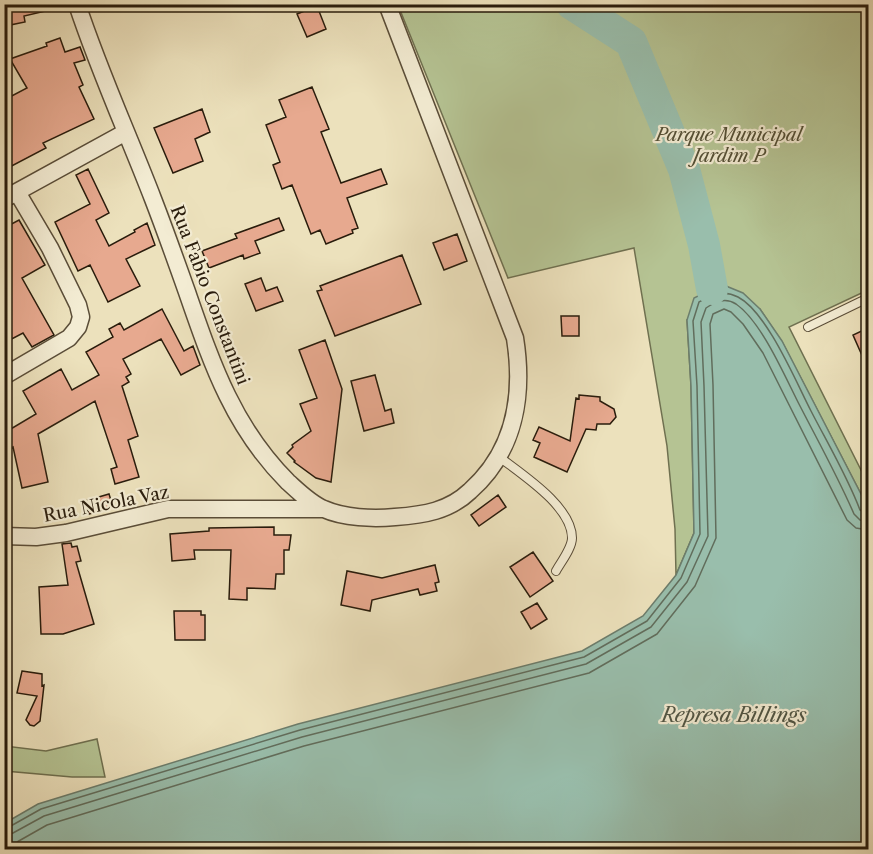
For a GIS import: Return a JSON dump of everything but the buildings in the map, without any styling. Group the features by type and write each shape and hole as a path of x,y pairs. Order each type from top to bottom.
{"street":[{"name":"Rua Fabio Constantini","path":"77,4 90,45 153,198 215,372 240,422 267,461 298,491 323,509 358,516 388,518 417,516 442,510 462,499 477,485 506,443 515,417 519,390 519,361 515,338 387,4"},
{"path":"4,376 69,338 78,327 81,317 78,305 50,248 11,195 126,132"},
{"name":"Rua Nicola Vaz","path":"4,536 36,537 66,533 168,509 323,509"}],"lane":[{"path":"808,327 868,298"},
{"path":"498,456 558,507 570,523 573,540 556,571"}],"green space":[{"name":"Parque Municipal Jardim P","path":"398,5 868,5 868,290 789,327 868,484 868,493 862,496 782,342 760,309 687,320 691,386 694,533 676,575 675,529 667,446 634,248 508,278"},
{"path":"97,739 105,777 72,777 5,771 5,746 46,751"}],"water":[{"name":"Represa Billings","path":"726,286 743,293 760,309 782,341 862,496 868,514 868,849 5,849 5,823 38,804 298,724 582,651 643,616 676,575 694,533 691,386 687,320 694,298 712,289"}],"waterway":[{"path":"572,4 631,42 684,169 704,245 712,289"}]}
